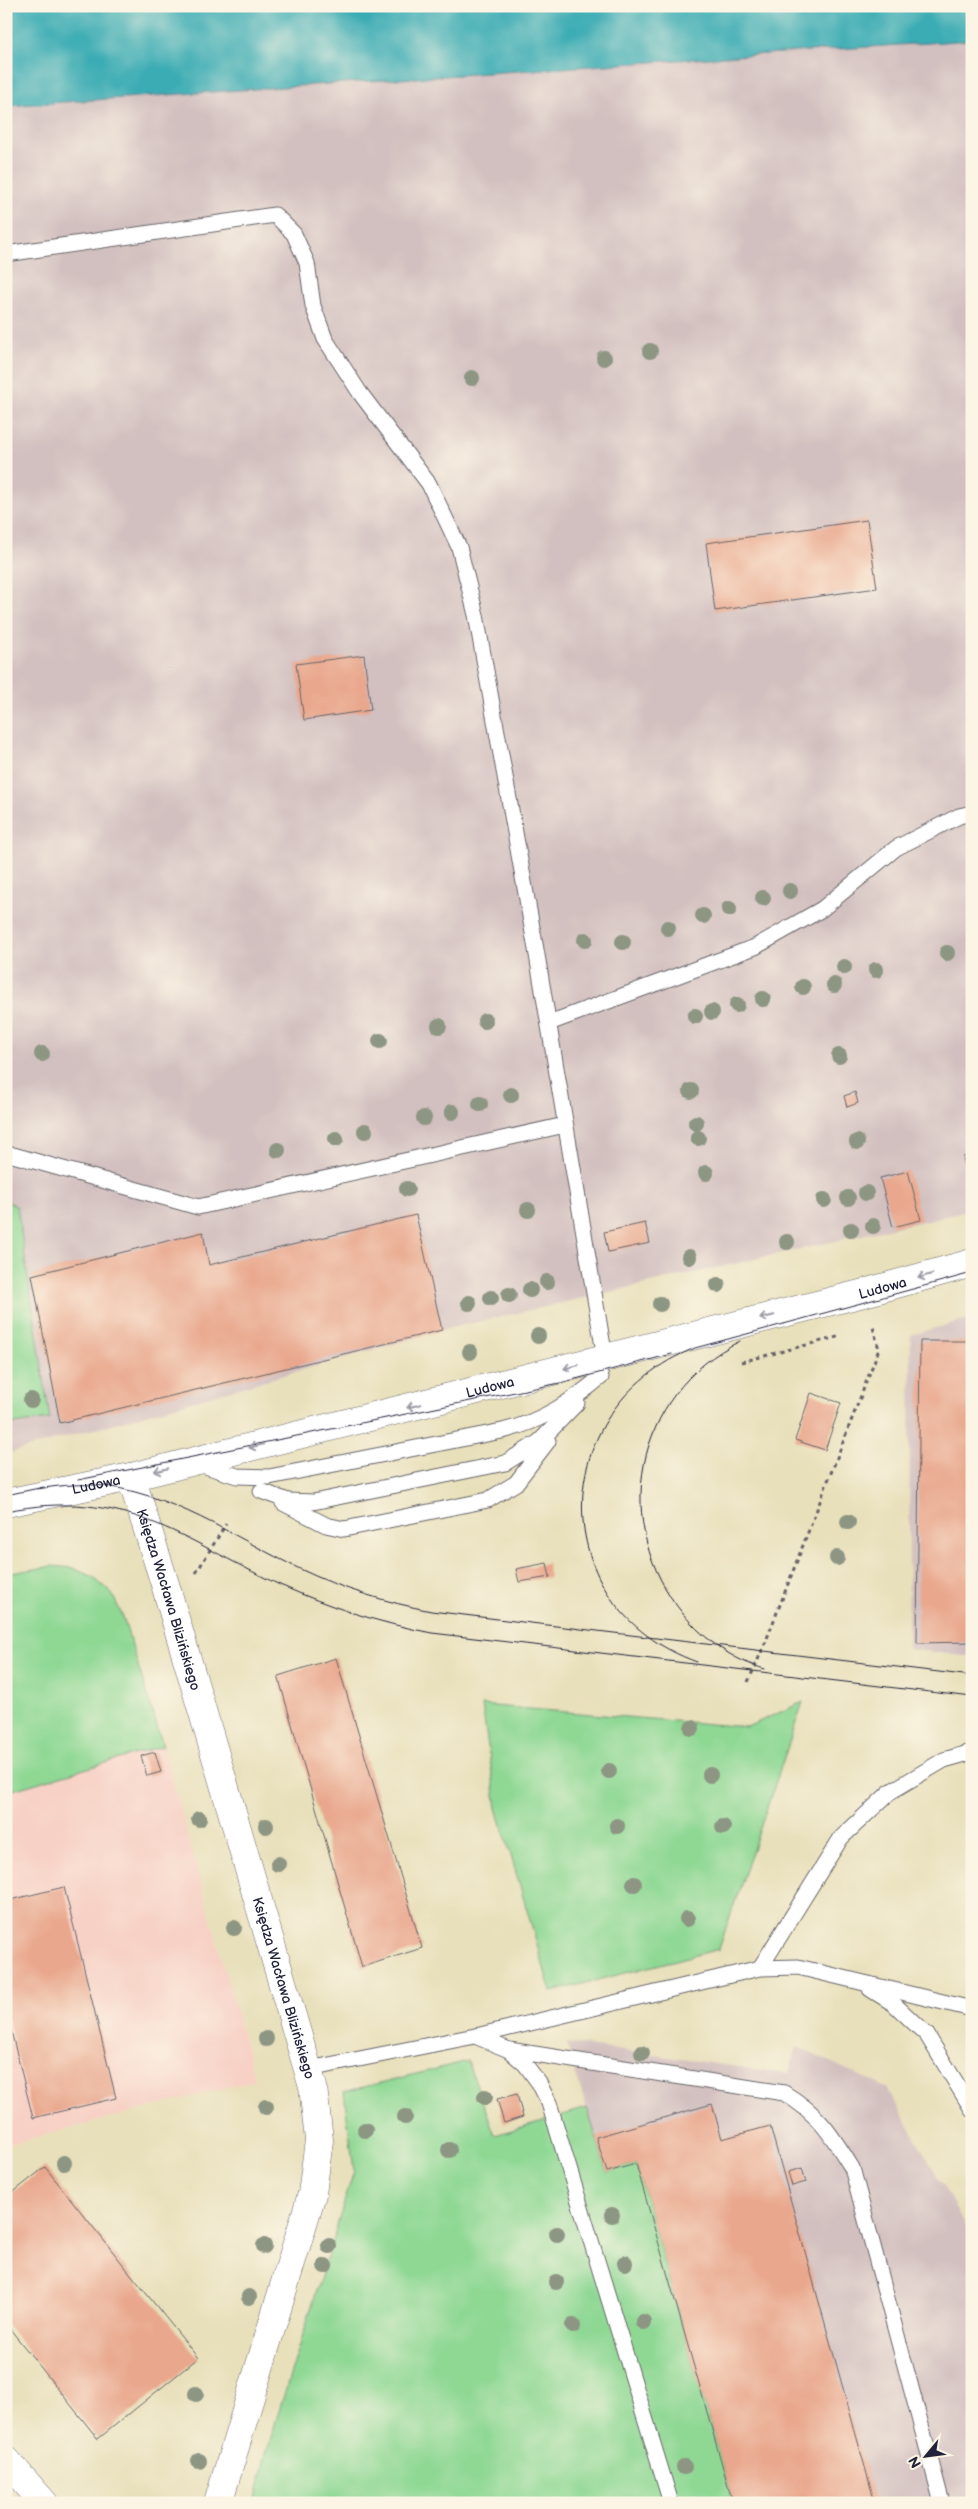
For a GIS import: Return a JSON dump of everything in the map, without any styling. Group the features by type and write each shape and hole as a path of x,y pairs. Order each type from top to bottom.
{"street":[{"name":"Ludowa","path":"6,1503 131,1477 603,1367 636,1350 972,1263"},
{"name":"Księdza Wacława Blizińskiego","path":"131,1477 165,1584 309,2069 318,2123 318,2157 312,2194 218,2502"},
{"path":"6,2460 44,2503"}],"lane":[{"path":"6,254 275,215 294,234 307,264 313,306 325,339 360,393 429,484 459,546 476,615 549,1023 603,1367 516,1483 499,1495 474,1504 344,1529 317,1522 225,1472"},
{"path":"549,1023 755,947 822,909 896,848 959,816 972,813"},
{"path":"6,1153 198,1207 565,1125"},
{"path":"191,1462 248,1477 269,1477 516,1428 561,1408 603,1367"},
{"path":"261,1491 288,1501 313,1502 496,1466 533,1448 563,1420"},
{"path":"760,1968 841,1838 890,1792 944,1760 972,1752"},
{"path":"309,2069 475,2036 760,1968 798,1967 972,2009"},
{"path":"861,1982 894,2004 928,2034 972,2109"},
{"path":"475,2036 509,2050 784,2093 807,2107 831,2134 852,2168 942,2503"},
{"path":"509,2050 525,2064 539,2083 549,2103 671,2503"}],"path":[{"path":"748,1682 764,1646 878,1350 873,1327 864,1330"},
{"path":"741,1362 846,1334"},
{"path":"196,1574 226,1524"}],"shaded area":[{"path":"74,6 972,6 972,1210 442,1330 6,1454 6,17"},
{"path":"972,1318 972,1657 908,1649 911,1335"},
{"path":"163,1746 255,2080 6,2145 6,1792"},
{"path":"566,2043 789,2074 797,2047 887,2088 972,2237 972,2503 733,2503 636,2164 607,2172"}],"green space":[{"path":"6,1200 17,1207 50,1419 6,1425"},
{"path":"52,1566 73,1568 93,1577 112,1594 123,1617 163,1746 6,1792 6,1574"},
{"path":"803,1702 719,1949 551,1992 497,1808 482,1705 747,1727"},
{"path":"468,2061 495,2135 587,2108 607,2172 636,2164 733,2503 255,2503 266,2453 354,2171 344,2092"}],"water":[{"path":"6,6 972,6 972,40 6,106"}],"building":[{"path":"867,520 877,588 715,611 706,543"},
{"path":"364,655 371,710 304,720 296,664"},
{"path":"855,1092 858,1103 847,1107 844,1096"},
{"path":"972,1155 972,1190 971,1190 963,1157"},
{"path":"908,1171 921,1220 893,1227 880,1178"},
{"path":"416,1215 442,1330 60,1423 32,1275 203,1232 209,1265"},
{"path":"645,1223 650,1243 608,1252 604,1232"},
{"path":"920,1341 972,1341 972,1642 917,1643"},
{"path":"811,1393 841,1403 825,1450 795,1440"},
{"path":"547,1563 550,1577 519,1582 516,1569"},
{"path":"336,1658 422,1948 362,1967 278,1676"},
{"path":"155,1752 161,1772 147,1776 141,1756"},
{"path":"64,1887 116,2098 33,2118 6,2011 6,1901"},
{"path":"517,2094 523,2117 504,2123 497,2099"},
{"path":"712,2104 722,2139 770,2126 875,2503 733,2503 636,2164 607,2172 596,2137"},
{"path":"45,2167 198,2358 98,2439 6,2324 6,2198"},
{"path":"802,2168 806,2182 792,2186 788,2172"}],"tram line":[{"path":"697,1662 647,1635 611,1598 590,1554 582,1507 589,1459 611,1414 646,1376 695,1348 972,1273"},
{"path":"740,1341 704,1364 676,1393 656,1427 644,1464 641,1503 646,1542 661,1580 684,1615 701,1633 731,1655 765,1669"},
{"path":"78,1480 560,1383 672,1354"},
{"path":"37,1489 94,1485 148,1496 200,1517 300,1569 332,1583 381,1599 431,1611 972,1676"},
{"path":"6,1495 44,1487"},
{"path":"6,1511 48,1505 86,1506 119,1511 150,1521 280,1585 317,1600 355,1614 432,1633 972,1697"}]}
